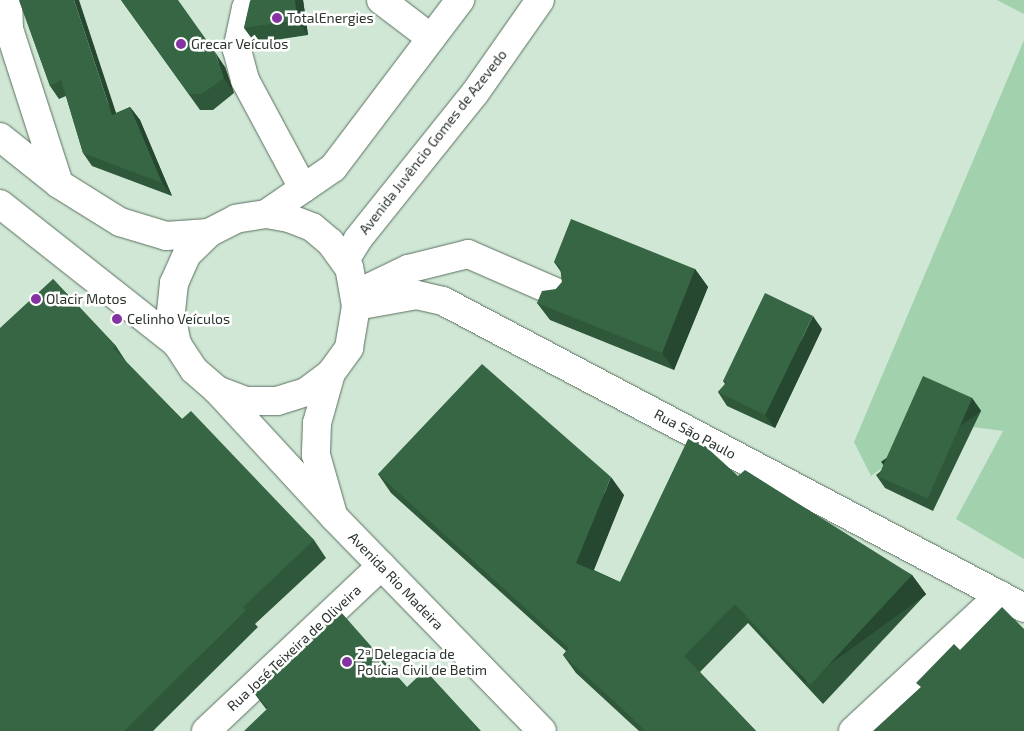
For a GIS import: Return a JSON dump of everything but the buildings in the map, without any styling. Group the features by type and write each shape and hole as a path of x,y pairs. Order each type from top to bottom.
{"main road":[{"path":"8,0 9,28 59,184"},
{"path":"255,0 246,8 237,50 245,80 303,188"},
{"path":"381,0 430,38"},
{"path":"266,214 333,168 460,0"},
{"name":"Avenida Juvêncio Gomes de Azevedo","path":"345,260 358,239 475,93 540,0"},
{"path":"0,137 59,184 120,222 166,236 209,233"},
{"path":"0,204 177,344"},
{"path":"177,344 171,314 174,283 187,254 209,233 236,219 266,214 289,218 312,227 330,242 345,260 356,300 356,322 349,348 331,373 306,392 276,400 246,400 217,390"},
{"path":"356,300 408,269 468,254 560,294"},
{"name":"Rua São Paulo","path":"356,300 417,296 444,301 1024,608"},
{"name":"Avenida Rio Madeira","path":"177,344 194,370 217,390 334,517 542,731"},
{"name":"Avenida Rio Madeira","path":"331,373 317,423 316,455 334,517"},
{"name":"Rua José Teixeira de Oliveira","path":"206,731 381,566"},
{"path":"853,731 1000,595"}],"green space":[{"path":"997,0 1024,0 1024,14"},
{"path":"1024,40 1024,559 956,519 1003,431 943,423 871,476 854,442"}],"place":[{"name":"TotalEnergies","path":"277,18"},
{"name":"Grecar Veículos","path":"181,44"},
{"name":"Olacir Motos","path":"36,299"},
{"name":"Celinho Veículos","path":"117,319"},
{"name":"2ª Delegacia de Polícia Civil de Betim","path":"347,662"}]}
